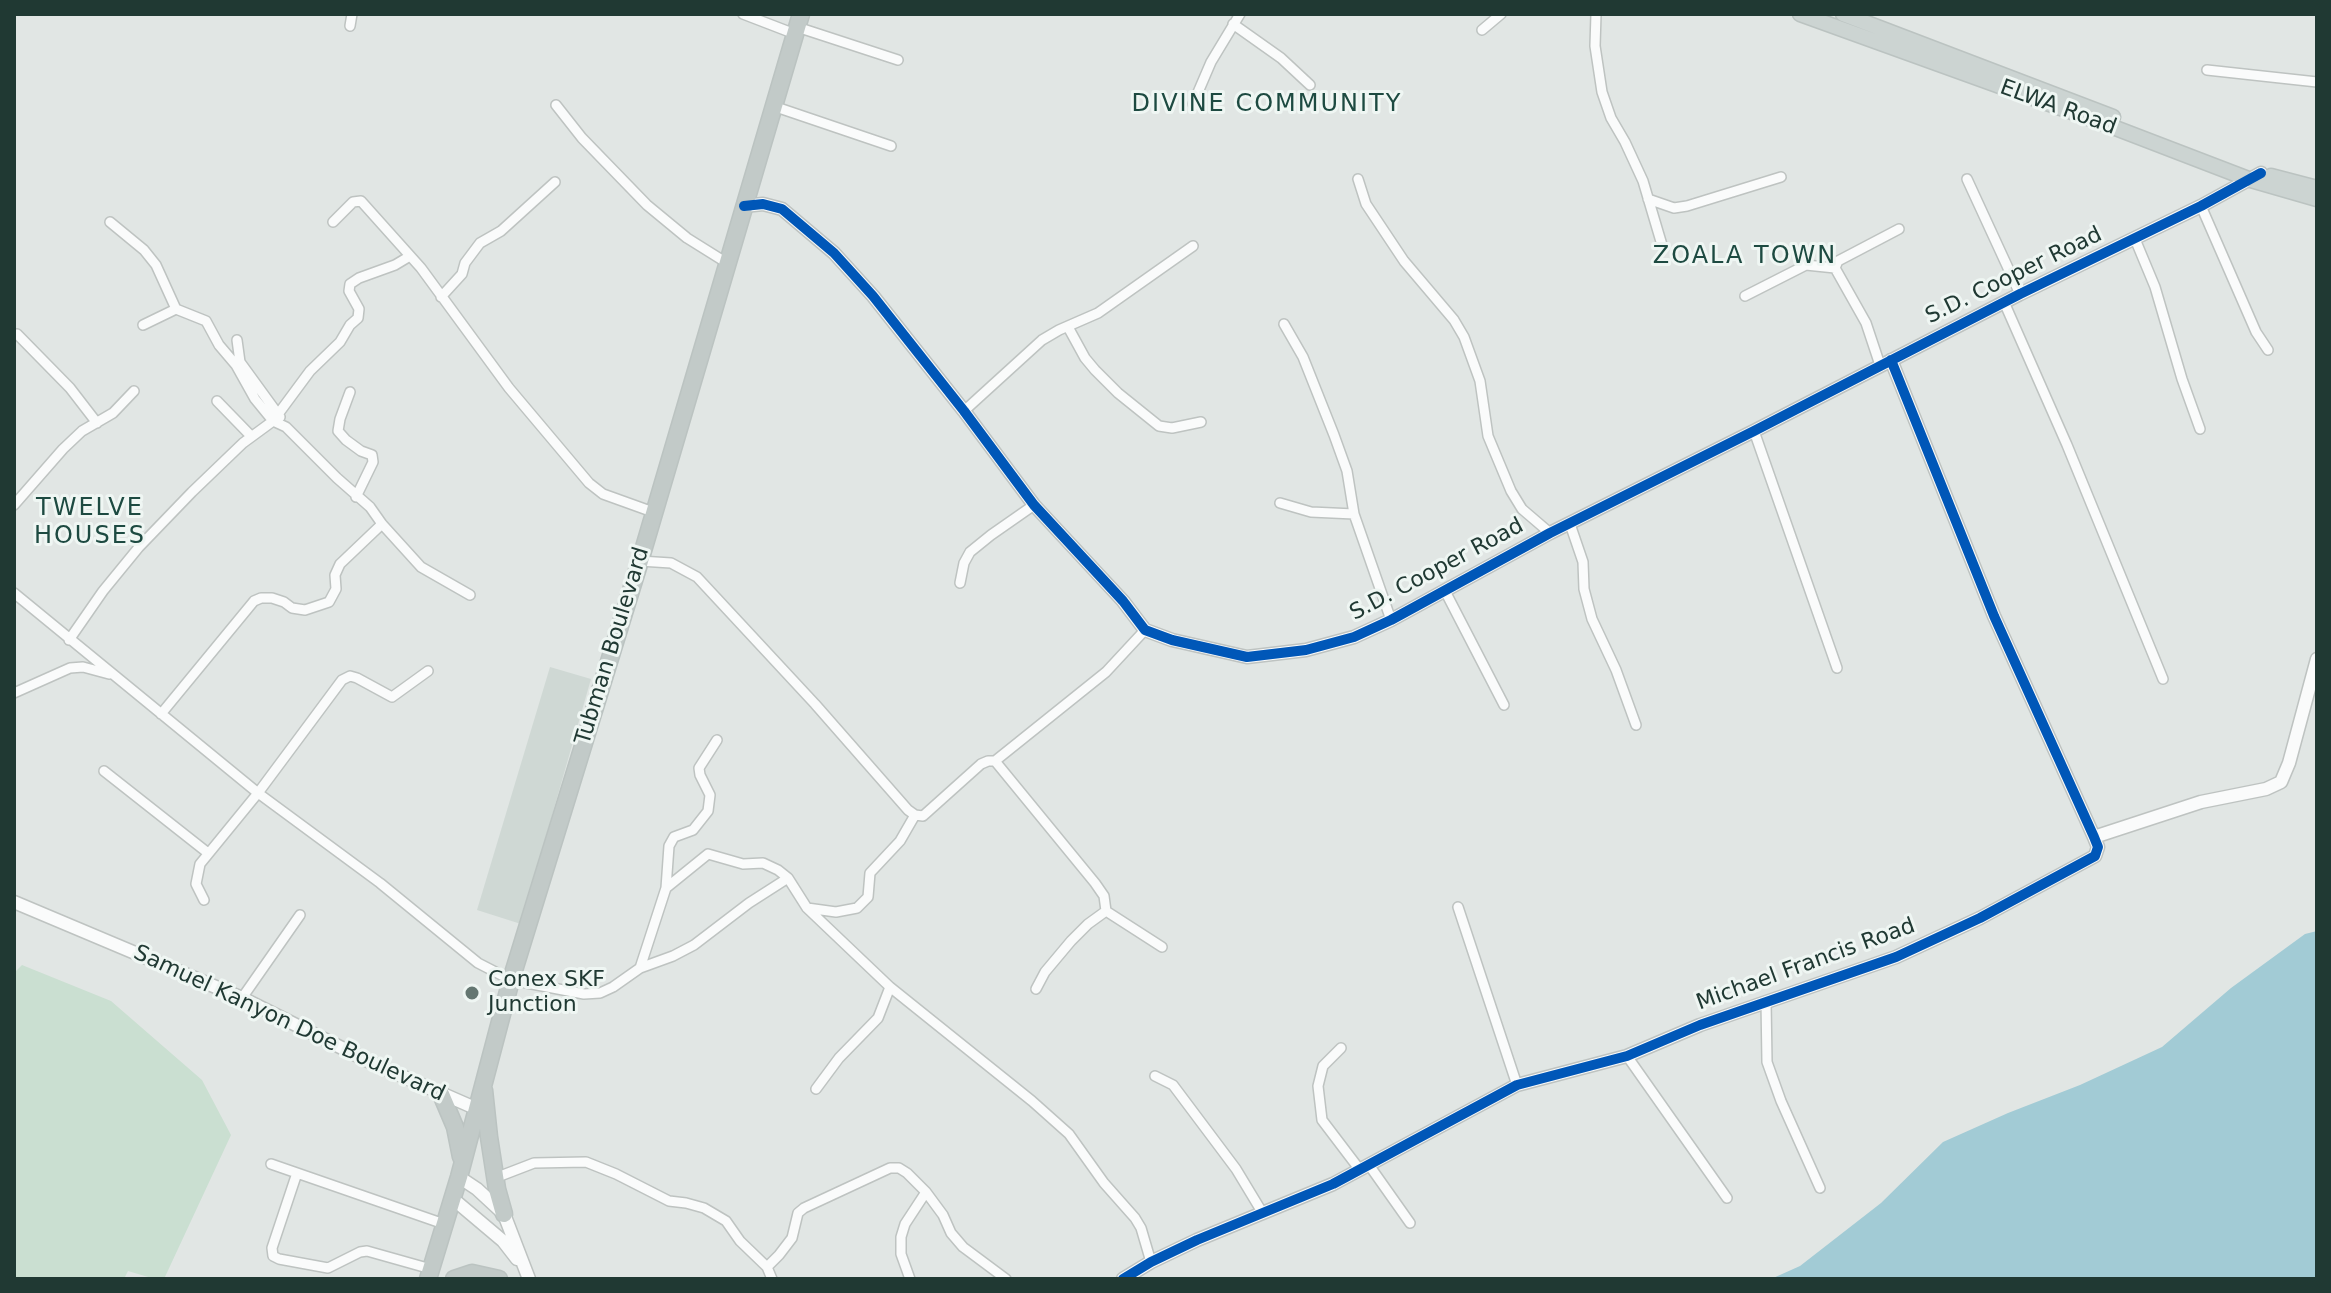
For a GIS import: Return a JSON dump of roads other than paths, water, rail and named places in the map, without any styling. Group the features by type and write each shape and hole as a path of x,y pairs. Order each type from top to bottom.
{"highway":[{"name":"Tubman Boulevard","path":"430,1274 511,980 640,561 798,25"},
{"path":"484,1079 495,1178 504,1214"},
{"path":"441,1094 455,1127 460,1170"},
{"path":"454,1279 472,1273 499,1279"}],"main road":[{"name":"ELWA Road","path":"1800,14 2256,176 2317,188"},
{"name":"ELWA Road","path":"1843,14 2317,199"}],"street":[{"path":"350,26 352,14"},
{"path":"743,14 798,25 898,60"},
{"path":"1193,104 1211,62 1240,14"},
{"path":"1482,30 1501,14"},
{"path":"1596,14 1595,46 1602,92 1611,118 1643,181 1662,245"},
{"path":"1233,24 1281,58 1310,85"},
{"path":"2207,70 2317,82"},
{"path":"556,105 582,138 647,205 687,238 727,263"},
{"path":"773,106 891,146"},
{"name":"S.D. Cooper Road","path":"1145,630 1172,640 1247,657 1306,650 1354,637 1550,533 2256,176"},
{"path":"1648,199 1674,208 1687,206 1781,177"},
{"path":"1358,179 1366,204 1404,261 1454,320 1464,337 1480,381 1488,436 1511,491 1522,509 1550,533"},
{"path":"1967,179 2020,294"},
{"path":"441,297 462,274 465,263 480,243 501,231 555,182"},
{"path":"333,222 353,202 361,201 410,256 509,388 589,483 603,494 653,512"},
{"path":"640,561 671,563 697,577 915,815 923,816 981,764 995,761 1106,672 1145,630 1123,601 1034,505 873,296 834,253 782,209 763,204 744,206"},
{"path":"2201,206 2256,332 2268,350"},
{"path":"110,222 144,250 156,265 176,309 206,321 255,399 370,507 421,567 470,595"},
{"path":"1835,268 1838,261 1899,229"},
{"path":"2135,239 2155,287 2200,429"},
{"path":"964,411 1042,340 1098,313 1193,246"},
{"path":"69,640 139,547 251,436 276,418 310,371 340,342 358,318 359,309 349,291 350,284 410,256"},
{"path":"1745,296 1806,265 1835,268"},
{"path":"1835,268 1886,362 1994,616 2094,837 2201,802 2266,789 2281,782 2317,659"},
{"path":"2004,302 2067,445 2163,679"},
{"path":"143,325 176,309"},
{"path":"1284,324 1303,357 1334,435 1347,471 1354,514 1391,620"},
{"path":"1068,327 1095,370 1159,426 1172,428 1201,422"},
{"path":"17,334 70,388 97,423"},
{"path":"237,340 240,362 276,418"},
{"path":"14,505 63,449 82,431 113,413 134,391"},
{"path":"350,392 338,431 361,451 372,455 373,462 356,497"},
{"path":"217,401 251,436"},
{"path":"1754,431 1837,668"},
{"path":"1280,503 1311,512 1354,514"},
{"path":"960,583 970,552 1034,505"},
{"path":"161,714 254,601 272,598 292,608 305,610 329,602 336,589 335,575 340,564 382,524"},
{"path":"1570,524 1583,562 1584,589 1592,619 1616,670 1636,725"},
{"path":"1445,591 1504,705"},
{"path":"14,593 258,793 380,883 478,963 511,980 584,994 600,993 640,968 694,945 788,878"},
{"path":"14,693 70,668 83,667 112,675"},
{"path":"204,900 196,884 197,873 208,853 258,793 342,680 350,676 357,678 392,697 428,671"},
{"path":"640,968 666,888 669,846 674,837 693,830 708,811 710,795 699,768 717,740"},
{"path":"995,761 1095,883 1104,896 1106,911 1162,947"},
{"path":"104,771 208,853"},
{"path":"807,908 836,912 857,908 868,897 870,873 900,841 915,815"},
{"name":"Michael Francis Road","path":"1123,1279 1151,1262 1365,1168 1517,1085 1627,1056 1700,1025 1896,957 1980,918 2095,856 2098,847 2094,837"},
{"path":"666,888 708,854 743,864 763,863 778,870 788,878 807,908 890,987 1069,1134 1104,1183 1135,1218 1151,1262"},
{"name":"Samuel Kanyon Doe Boulevard","path":"14,902 242,998 372,1063 475,1108"},
{"path":"1458,907 1517,1085"},
{"path":"1036,989 1045,972 1071,941 1106,911"},
{"path":"242,998 300,915"},
{"path":"816,1089 839,1058 878,1018 890,987"},
{"path":"1766,1001 1767,1062 1820,1188"},
{"path":"1341,1048 1323,1066 1318,1086 1322,1120 1410,1223"},
{"path":"1627,1056 1727,1198"},
{"path":"1155,1076 1173,1085 1236,1169 1262,1212"},
{"path":"495,1178 534,1163 586,1162 669,1201 704,1208 726,1221 740,1241 767,1267 772,1279"},
{"path":"271,1164 444,1224"},
{"path":"767,1267 792,1238 798,1213 804,1208 890,1168 899,1168 926,1192 963,1247 1006,1279"},
{"path":"460,1170 504,1214 527,1275"},
{"path":"297,1173 272,1248 273,1256 328,1268 367,1251 430,1274"},
{"path":"910,1279 901,1254 901,1237 905,1224 926,1192"},
{"path":"452,1198 503,1241 527,1275"}],"water":[{"path":"2317,931 2317,1279 1771,1279 1800,1266 1881,1203 1943,1142 2162,1047 2231,988 2305,934"}],"place":[{"name":"Conex SKF Junction","path":"472,993"}],"district":[{"name":"DIVINE COMMUNITY","path":"1267,105"},
{"name":"ZOALA TOWN","path":"1745,257"},
{"name":"TWELVE HOUSES","path":"90,523"}]}
